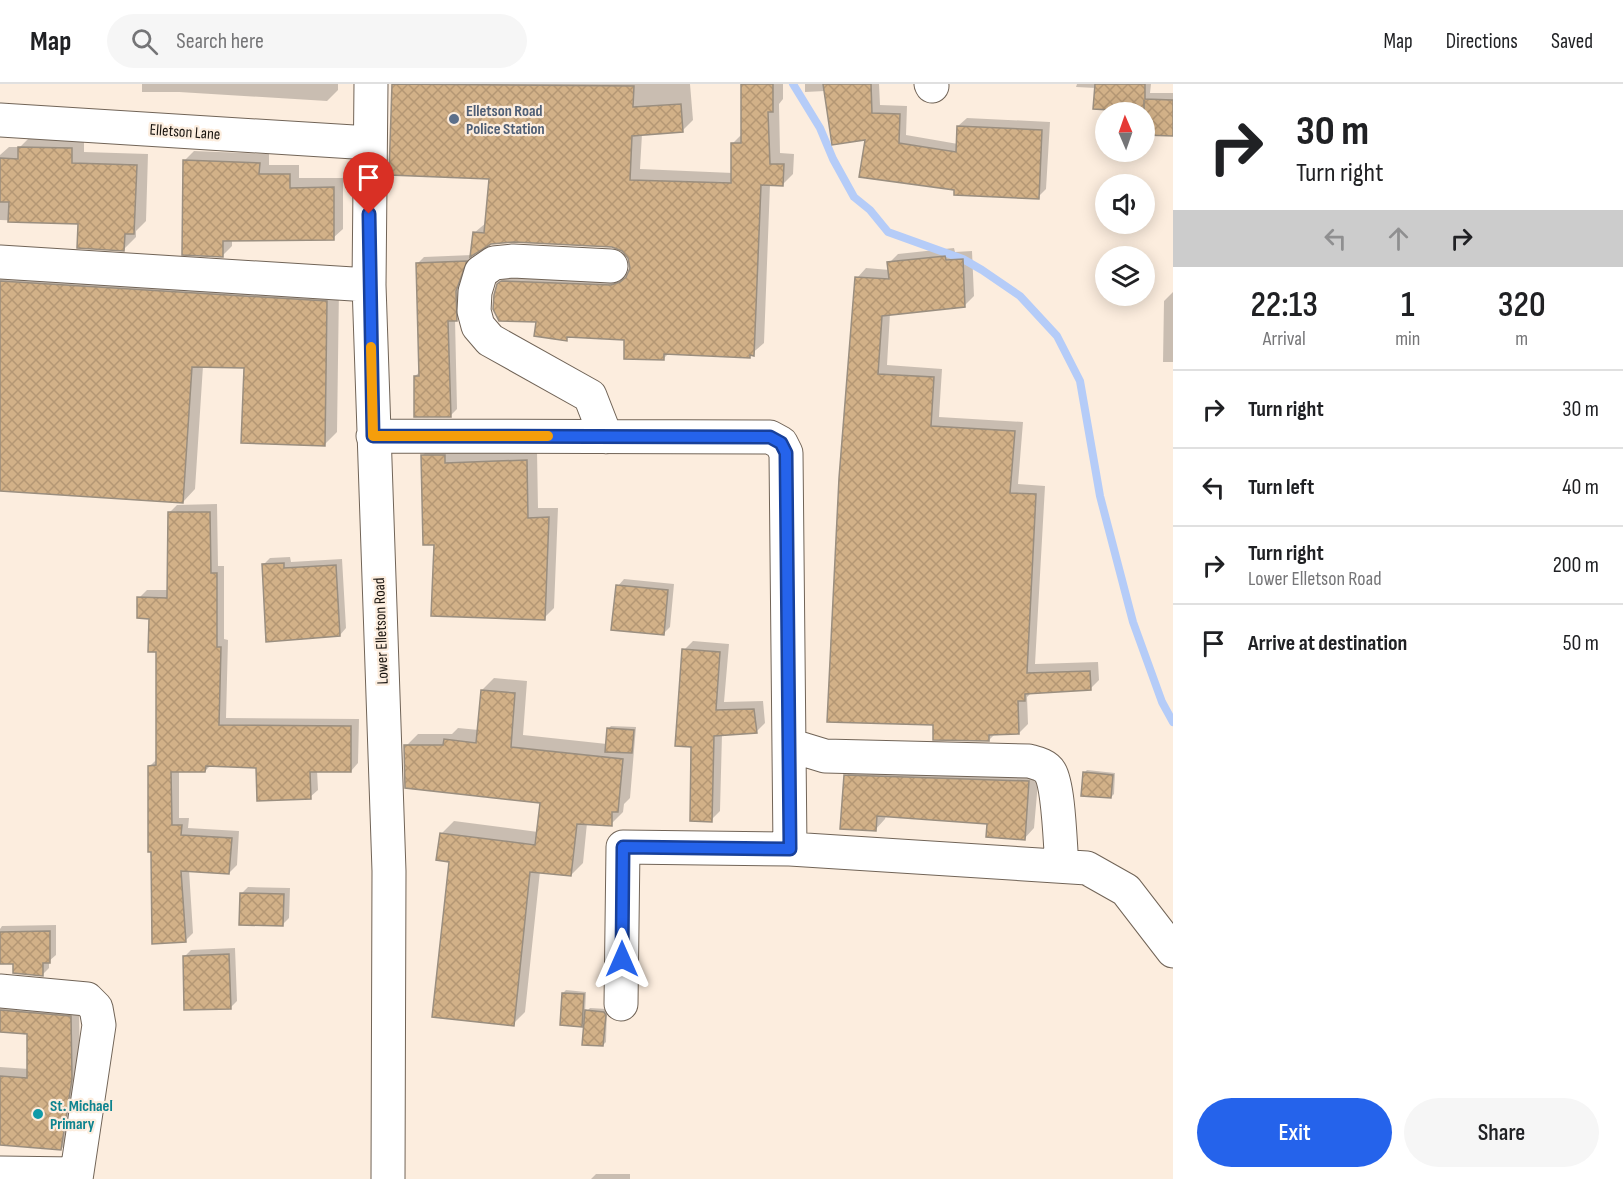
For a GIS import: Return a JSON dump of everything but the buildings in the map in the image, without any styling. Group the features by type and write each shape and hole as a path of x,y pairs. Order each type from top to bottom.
{"street":[{"name":"Lower Elletson Road","path":"371,84 369,285 389,871 388,1179"},
{"name":"Elletson Lane","path":"0,120 370,143"},
{"path":"606,436 590,396 490,340 478,326 474,311 475,292 482,272 494,263 513,261 611,266"},
{"path":"0,262 369,285"},
{"path":"373,436 770,437 781,443 786,453 790,849"},
{"path":"789,745 825,756 1029,761 1041,765 1049,771 1054,787 1062,865"},
{"path":"621,1004 623,847 790,849 1088,868 1126,890 1173,951"},
{"path":"0,991 87,999 96,1008 99,1024 76,1177 0,1173"}],"waterway":[{"path":"793,84 820,128 833,159 854,197 870,210 888,232 963,259 982,270 1020,296 1057,336 1080,381 1100,496 1133,622 1162,702 1173,722"}],"slow traffic":[{"path":"371,347 373,436 548,436"}],"place":[{"name":"Elletson Road Police Station","path":"454,119"},
{"name":"St. Michael Primary","path":"38,1114"}],"route":[{"path":"369,214 373,436 770,437 781,443 786,453 790,849 623,847 622,959"}]}
